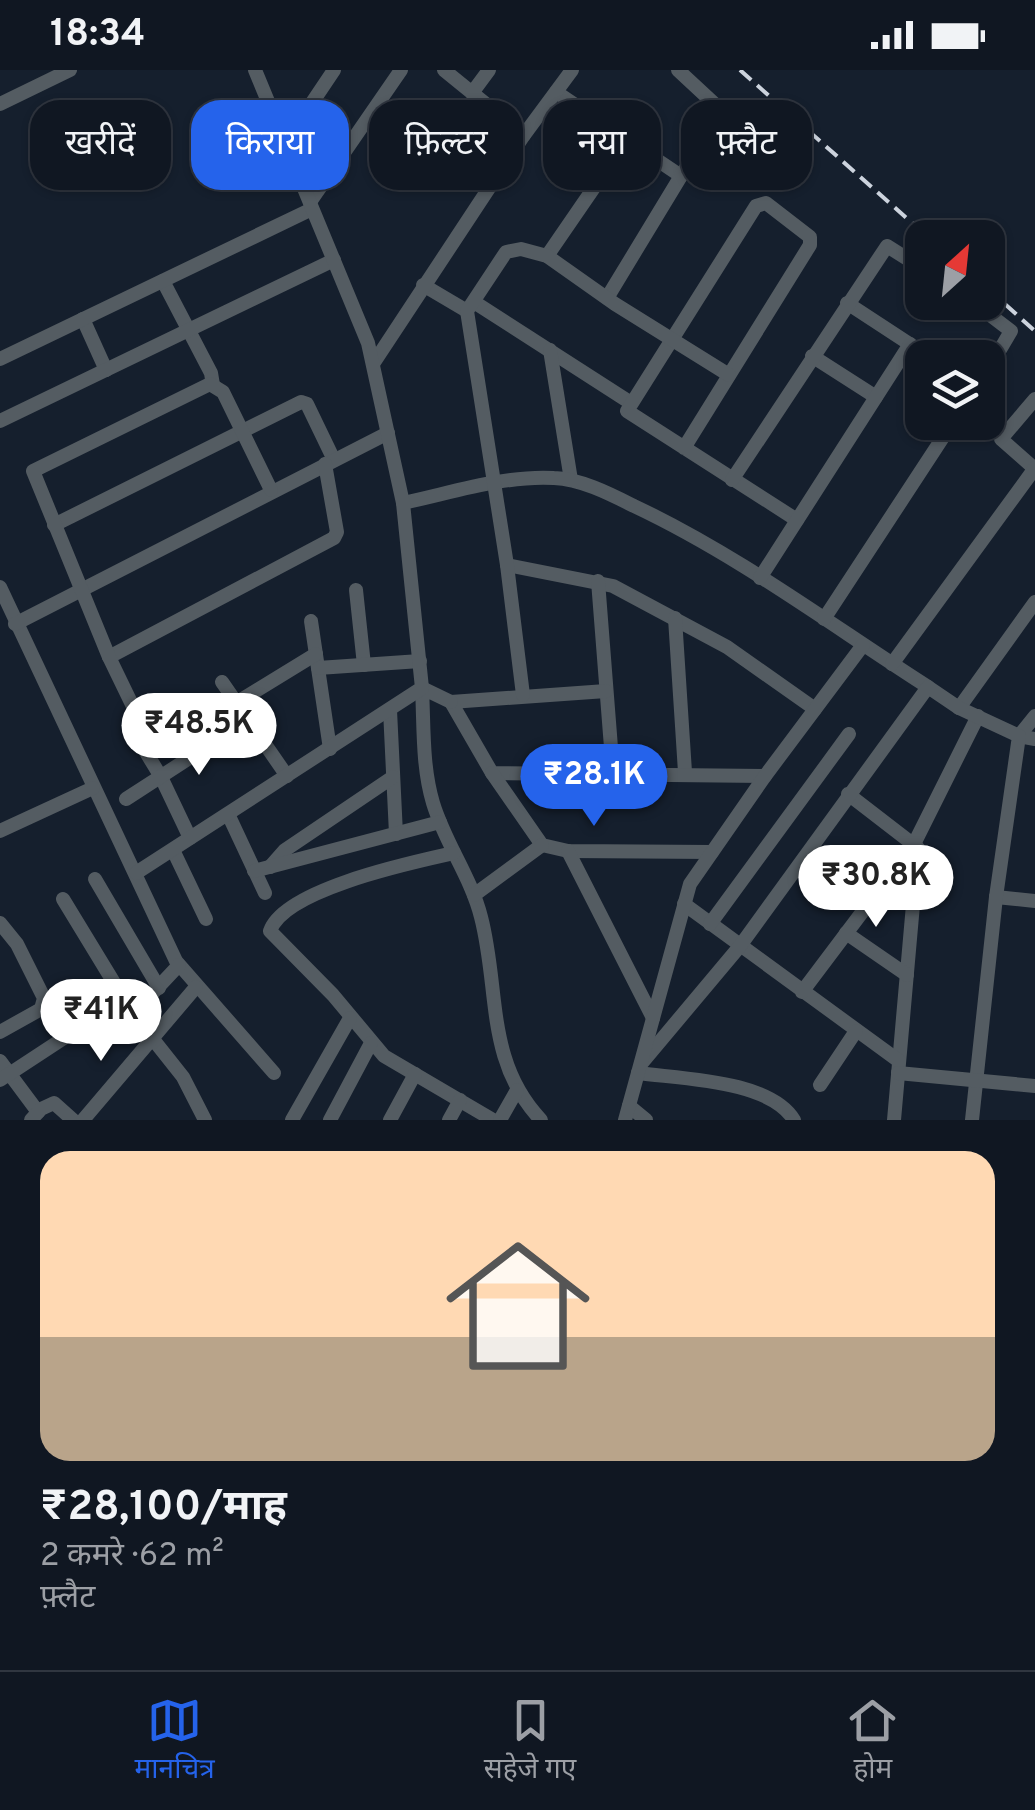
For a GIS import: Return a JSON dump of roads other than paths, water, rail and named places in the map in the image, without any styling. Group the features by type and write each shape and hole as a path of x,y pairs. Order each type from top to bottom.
{"street":[{"path":"0,104 70,70"},
{"path":"255,70 267,100"},
{"path":"314,100 334,70"},
{"path":"0,359 311,206 402,70"},
{"path":"444,70 524,135"},
{"path":"472,93 490,70"},
{"path":"373,364 524,135 572,70"},
{"path":"678,70 712,100"},
{"path":"556,92 567,100"},
{"path":"607,298 681,176 661,163"},
{"path":"304,190 360,320 403,503 429,786 440,822 482,920 500,1044 517,1090 542,1120"},
{"path":"547,256 592,190"},
{"path":"684,448 812,241 766,203 756,206 630,403 628,414 796,520"},
{"path":"732,480 886,246 905,258"},
{"path":"523,695 470,306 506,252 521,249 547,256 729,375"},
{"path":"0,421 334,260"},
{"path":"163,281 212,373 213,385"},
{"path":"423,286 470,306 550,350 630,403"},
{"path":"848,303 905,341"},
{"path":"82,319 106,370"},
{"path":"997,320 1011,331 1005,341"},
{"path":"550,350 570,480"},
{"path":"760,578 905,352"},
{"path":"812,356 876,397"},
{"path":"213,385 223,392 271,490"},
{"path":"140,721 33,471 213,385"},
{"path":"892,664 1035,469 1001,440 1035,399"},
{"path":"54,525 305,401 329,462 337,532 334,538 109,656"},
{"path":"15,624 388,433"},
{"path":"824,619 941,440"},
{"path":"403,503 494,484 551,477 570,480 696,536 959,708 1019,736 1035,739"},
{"path":"507,565 598,581 645,601 727,647 815,709"},
{"path":"598,581 612,772"},
{"path":"0,587 179,965 274,1072"},
{"path":"356,590 364,665"},
{"path":"959,708 1035,602"},
{"path":"675,618 684,772"},
{"path":"311,621 330,748"},
{"path":"646,1120 627,1113 690,884 863,645"},
{"path":"236,702 317,661 364,665 420,661"},
{"path":"222,682 287,776"},
{"path":"640,1068 740,946 928,687"},
{"path":"422,688 451,702 606,691"},
{"path":"136,873 422,688"},
{"path":"451,702 492,773 542,845 568,851 712,852"},
{"path":"390,710 396,834"},
{"path":"802,992 915,842 978,716"},
{"path":"972,1120 996,897 1019,736 1035,716"},
{"path":"126,798 248,720"},
{"path":"710,924 849,734"},
{"path":"138,738 162,777 190,838"},
{"path":"492,773 684,772 765,776"},
{"path":"262,869 393,777"},
{"path":"0,830 93,788"},
{"path":"848,794 918,848 894,1120"},
{"path":"228,814 262,869 265,894"},
{"path":"262,869 440,822"},
{"path":"474,896 542,845"},
{"path":"173,850 206,920"},
{"path":"568,851 653,1018"},
{"path":"454,853 350,879 288,911 274,922 270,932 393,1063 497,1120 517,1090"},
{"path":"95,880 159,988"},
{"path":"996,897 1035,900"},
{"path":"62,899 133,1014 183,1077 205,1120"},
{"path":"684,904 856,1030 898,1067 1035,1086"},
{"path":"0,922 17,944 44,998 41,1008 0,1032"},
{"path":"846,933 907,976"},
{"path":"133,1014 179,965"},
{"path":"83,1120 196,987"},
{"path":"292,1120 350,1018"},
{"path":"820,1085 856,1030"},
{"path":"64,1038 3,1071 35,1116 54,1104 73,1120"},
{"path":"336,1118 371,1043"},
{"path":"640,1068 767,1095 790,1112 794,1120"},
{"path":"390,1120 415,1074"},
{"path":"448,1120 460,1100"}],"railway":[{"path":"740,70 909,220"},
{"path":"1005,304 1035,331"}]}
